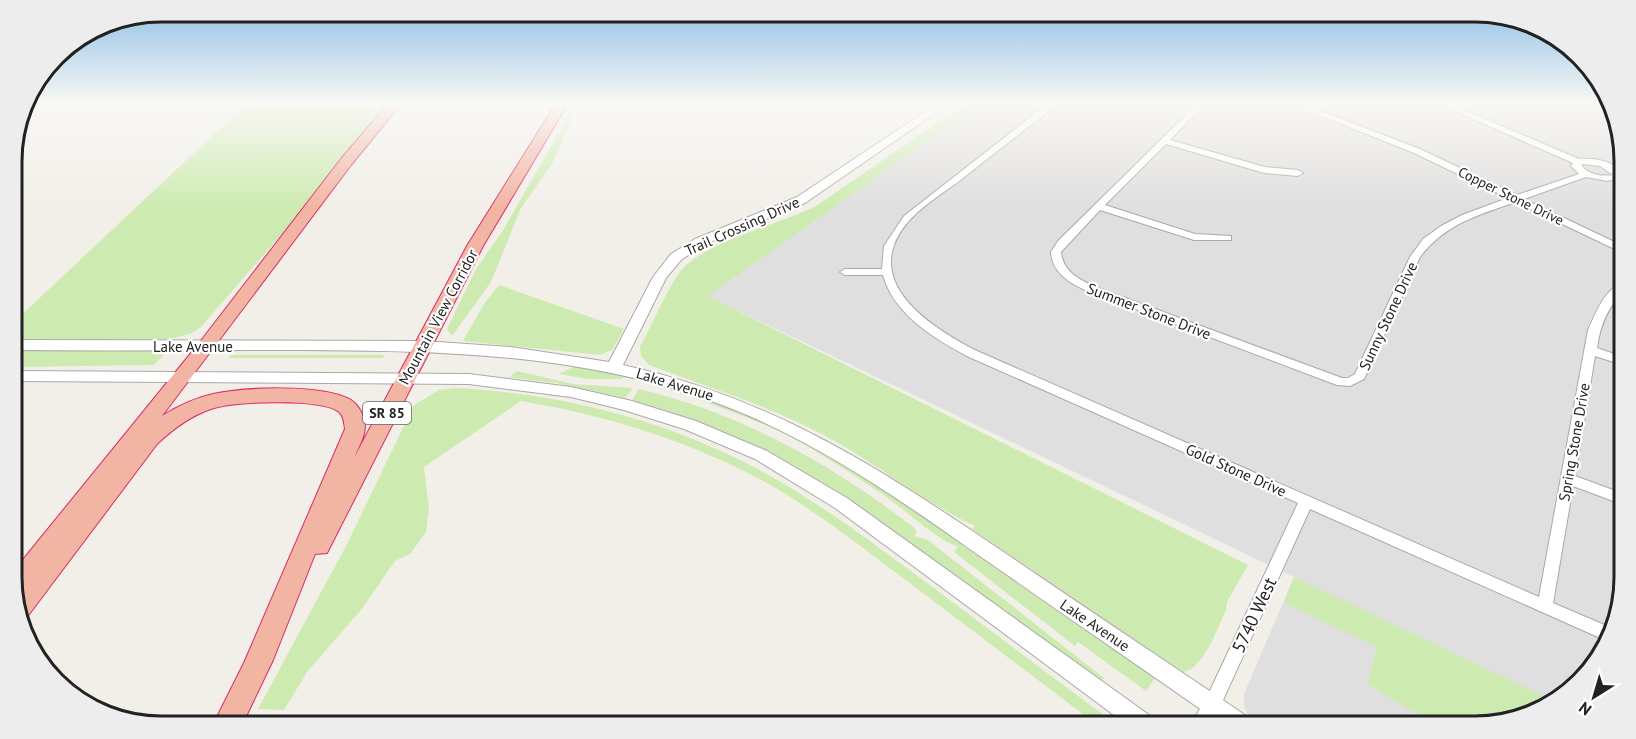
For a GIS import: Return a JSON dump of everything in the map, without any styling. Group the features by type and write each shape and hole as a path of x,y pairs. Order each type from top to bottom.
{"highway":[{"path":"22,579 207,346 365,139"},
{"name":"Mountain View Corridor","path":"232,716 475,246 540,139"},
{"path":"25,600 150,439 167,423 190,410 224,398 329,399 349,409 355,422 355,429 255,670"}],"street":[{"name":"Trail Crossing Drive","path":"614,367 660,276 676,257 699,242 801,200 891,139"},
{"path":"845,272 887,272 886,257 890,241 907,218 1007,139"},
{"name":"Copper Stone Drive","path":"1389,139 1614,246"},
{"path":"1525,139 1578,162 1589,161 1609,166 1614,170"},
{"path":"1164,141 1264,170 1298,173"},
{"name":"Summer Stone Drive","path":"1164,141 1062,243 1056,252 1059,267 1074,281 1332,380 1350,382"},
{"path":"1578,162 1576,163 1577,168 1586,174 1614,179"},
{"path":"1609,166 1614,164"},
{"name":"Sunny Stone Drive","path":"1350,382 1360,376 1415,257 1427,241 1454,222 1586,174"},
{"path":"1098,206 1194,237 1227,238"},
{"name":"Gold Stone Drive","path":"887,272 908,310 930,329 957,347 1603,632"},
{"name":"Spring Stone Drive","path":"1545,607 1590,350 1599,316 1606,303 1614,295"},
{"name":"Lake Avenue","path":"23,345 424,346 518,351 614,367 667,380 740,405 831,449 891,486 1228,716"},
{"path":"1590,350 1614,358"},
{"name":"Lake Avenue","path":"22,376 405,378 495,381 571,392 690,425 738,444 784,468 841,503 1133,716"},
{"path":"1568,478 1614,496"},
{"name":"5740 West","path":"1205,716 1306,501"}],"shaded area":[{"path":"930,139 1611,139 1614,161 1614,578 1609,614 1595,647 1585,662 1581,667 1564,667 1564,684 1544,698 1511,712 1493,715 1248,716 1244,705 1244,694 1294,577 707,296"}],"green space":[{"path":"208,139 360,139 312,199 201,327 190,334 168,339 23,341 23,314"},
{"path":"555,139 563,139 552,164 521,208 491,282 452,336 447,329 476,269 502,232"},
{"path":"913,139 930,139 708,296 1248,565 1227,602 1226,610 1209,647 1197,664 1183,672 972,529 975,526 936,505 842,445 780,414 649,365 641,356 640,347 664,299 679,273 690,262 723,243 816,206"},
{"path":"499,285 624,329 612,350 600,355 463,341 484,304"},
{"path":"23,349 165,349 168,351 154,365 22,367"},
{"path":"231,355 384,355 383,358 228,358"},
{"path":"575,366 625,376 622,379 588,379 559,374"},
{"path":"517,371 573,384 633,388 625,398 555,383 509,377"},
{"path":"666,386 756,418 844,463 1155,678 1146,691 1078,642 1075,646 954,552 958,547 936,535 887,497 813,450 760,423 663,388"},
{"path":"457,388 491,391 592,407 657,426 749,464 802,495 853,529 1105,716 1085,716 834,527 795,500 754,476 669,439 582,413 521,401 424,467 429,509 426,532 411,553 395,561 361,610 307,672 284,710 258,709 347,544 414,405 439,390"},
{"path":"639,389 676,399 748,426 783,443 849,481 912,526 917,531 914,536 928,540 1104,678 1101,681 834,490 786,462 736,438 685,417 632,400"},
{"path":"1294,577 1546,697 1511,712 1493,715 1421,716 1367,684 1377,647 1284,603"}]}
